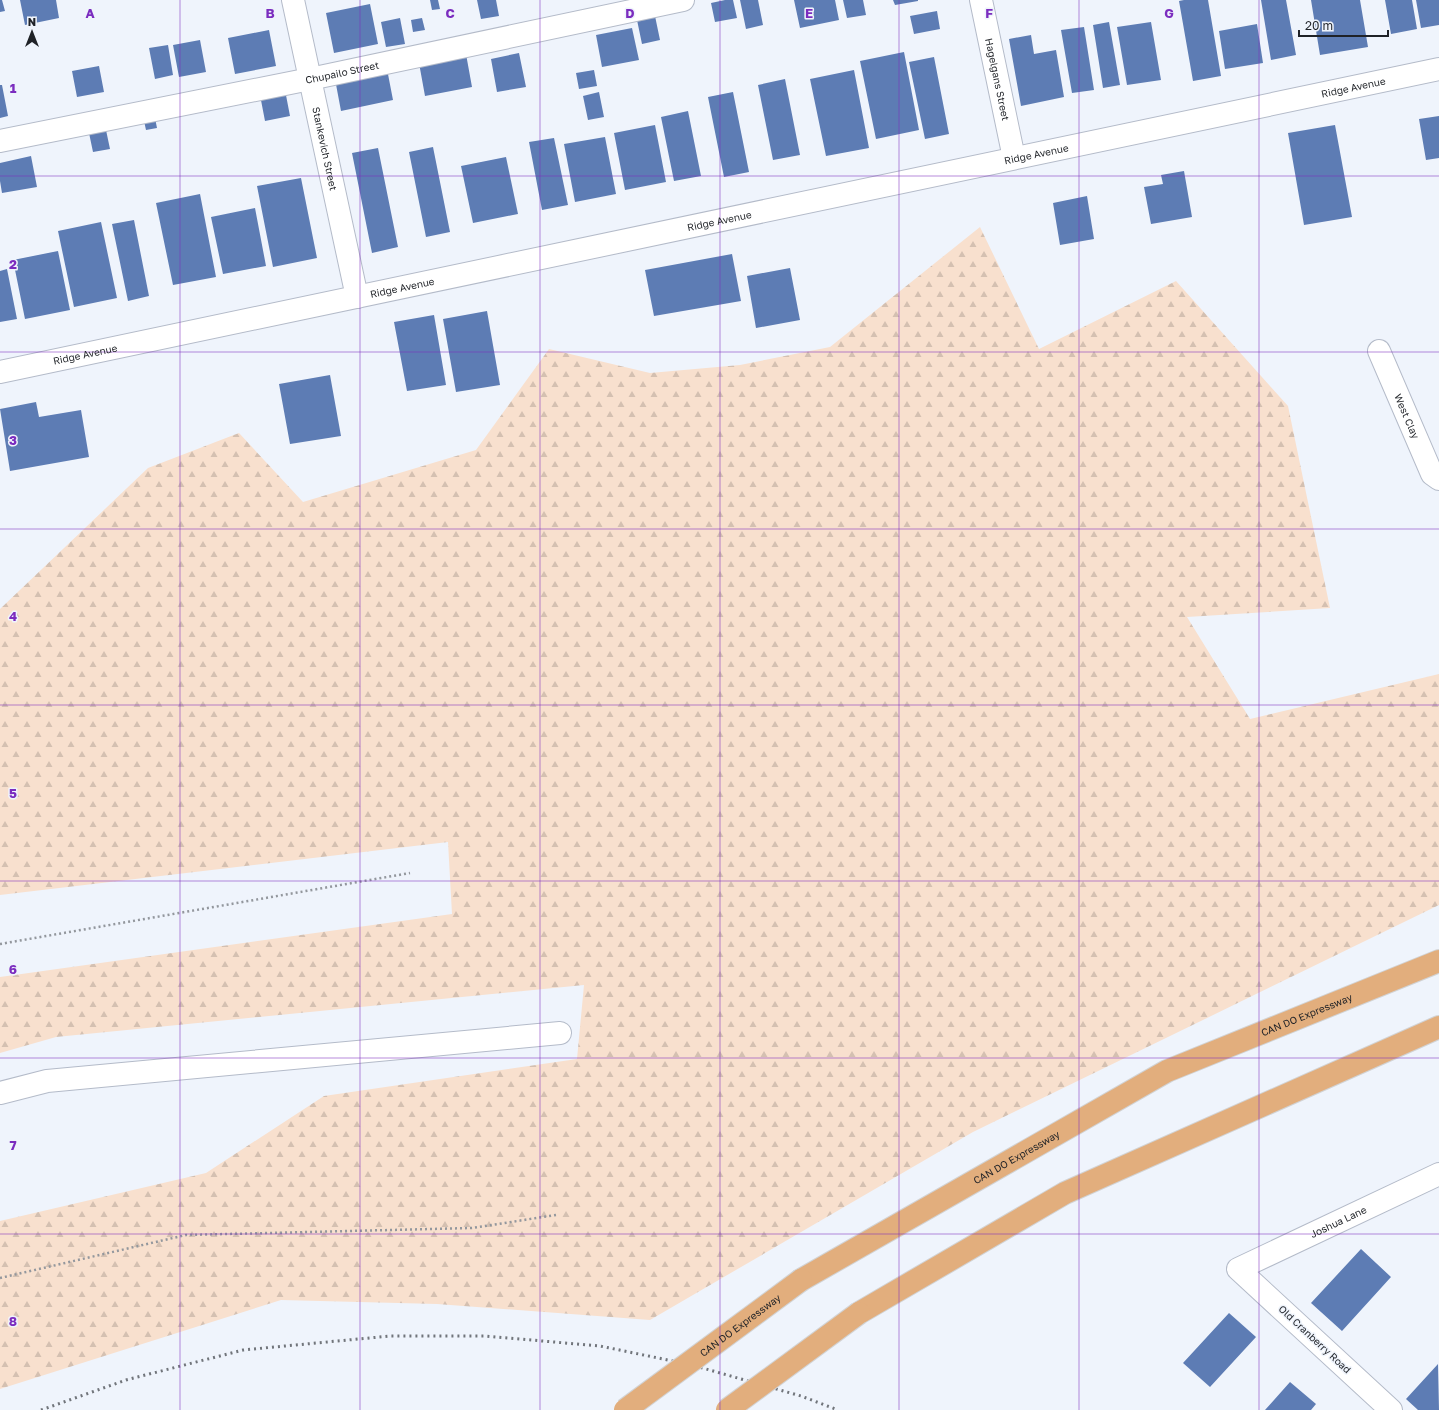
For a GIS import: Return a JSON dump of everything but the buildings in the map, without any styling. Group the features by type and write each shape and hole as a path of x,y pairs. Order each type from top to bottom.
{"main road":[{"name":"CAN DO Expressway","path":"625,1410 801,1280 1167,1071 1439,961"},
{"path":"727,1410 858,1313 1065,1192 1439,1027"}],"street":[{"name":"Stankevich Street","path":"294,0 357,297"},
{"name":"Chupailo Street","path":"0,141 310,79 683,0"},
{"name":"Hagelgans Street","path":"980,0 1014,158"},
{"name":"Ridge Avenue","path":"0,372 1439,69"},
{"name":"West Clay","path":"1379,351 1432,474 1439,479"},
{"path":"0,1093 48,1081 560,1033"},
{"name":"Joshua Lane","path":"1238,1269 1439,1174"},
{"name":"Old Cranberry Road","path":"1238,1269 1391,1410"}],"path":[{"path":"0,944 410,873"},
{"path":"0,1278 186,1235 472,1228 556,1215"}],"green space":[{"path":"980,227 1039,349 1176,281 1288,406 1330,608 1187,617 1250,719 1439,674 1439,905 973,1132 650,1320 437,1304 281,1300 0,1389 0,1221 206,1173 324,1096 577,1059 584,985 56,1037 0,1053 0,977 452,914 448,842 0,895 0,609 148,468 239,433 303,502 476,450 549,349 650,373 740,365 830,347"}],"railway":[{"path":"41,1410 126,1380 243,1350 390,1336 485,1336 600,1346 692,1365 801,1396 838,1410"}]}
